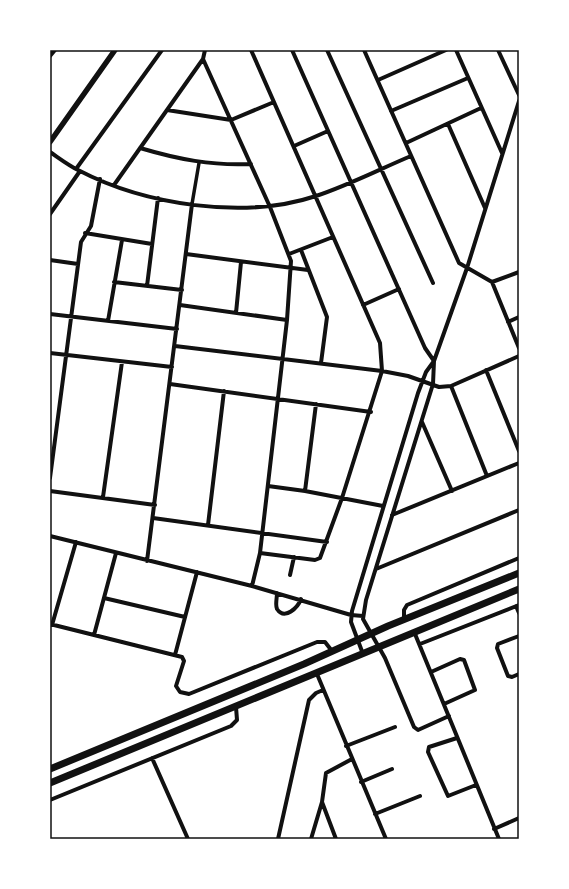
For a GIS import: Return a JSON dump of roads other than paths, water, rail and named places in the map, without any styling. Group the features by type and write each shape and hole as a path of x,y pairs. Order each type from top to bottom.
{"main road":[{"path":"50,769 304,664 372,633 519,573"},
{"path":"50,783 416,634 519,589"}],"street":[{"path":"50,142 115,50"},
{"path":"50,214 78,170 162,50"},
{"path":"114,185 204,59 205,50"},
{"path":"252,50 380,343 382,371 371,412 342,498 327,542 318,560 260,553"},
{"path":"292,50 425,348 434,361 433,384 366,600 363,616 380,648 416,729 449,716"},
{"path":"327,50 432,283"},
{"path":"364,50 459,263 492,282 519,348"},
{"path":"378,80 446,50"},
{"path":"456,50 502,153"},
{"path":"498,50 519,95"},
{"path":"204,59 270,207 289,254 292,268 283,359 260,553 252,586"},
{"path":"391,111 468,78"},
{"path":"167,110 231,120 274,102"},
{"path":"363,655 357,640 351,615 422,381 426,372 434,361 467,268 519,103"},
{"path":"406,143 482,108"},
{"path":"448,124 485,208"},
{"path":"294,146 328,130"},
{"path":"140,148 199,163 225,165 251,164"},
{"path":"50,152 78,170 114,185 158,198 192,204 270,207 316,196 411,156"},
{"path":"147,561 192,204 199,163"},
{"path":"50,478 81,242 85,233 91,226 100,179"},
{"path":"146,286 158,198"},
{"path":"85,233 152,244"},
{"path":"289,254 333,237"},
{"path":"108,321 122,240"},
{"path":"301,250 327,318 321,363"},
{"path":"186,254 308,270"},
{"path":"50,260 78,264"},
{"path":"236,313 241,262"},
{"path":"492,282 519,272"},
{"path":"114,282 182,290"},
{"path":"363,304 399,289"},
{"path":"180,306 287,320"},
{"path":"50,314 177,329"},
{"path":"508,322 519,317"},
{"path":"175,346 382,371 408,376 439,387 451,386 519,356"},
{"path":"50,353 172,367"},
{"path":"103,497 122,362"},
{"path":"486,370 519,451"},
{"path":"170,384 371,412"},
{"path":"451,386 487,476"},
{"path":"208,525 224,391"},
{"path":"305,491 316,404"},
{"path":"422,422 452,491"},
{"path":"50,429 56,430"},
{"path":"392,515 519,463"},
{"path":"268,486 305,491 383,506"},
{"path":"50,492 103,497 155,505"},
{"path":"376,569 519,510"},
{"path":"153,518 327,542"},
{"path":"50,536 252,586 301,599 351,615 363,616"},
{"path":"76,542 51,624 184,659 176,686 177,689 189,694 317,642 325,642 332,651"},
{"path":"94,635 116,553"},
{"path":"290,575 294,557"},
{"path":"404,620 404,610 407,605 519,558"},
{"path":"175,656 197,572"},
{"path":"277,593 276,607 284,613 288,613 298,608 301,599"},
{"path":"104,598 185,618"},
{"path":"420,644 517,605 519,613"},
{"path":"416,634 498,839"},
{"path":"519,636 498,644 497,648 508,676 512,677 519,674"},
{"path":"431,672 460,659 464,660 475,690 444,704"},
{"path":"317,674 386,839"},
{"path":"278,839 309,700 316,693 323,690"},
{"path":"50,800 231,726 237,720 236,707"},
{"path":"346,746 395,727"},
{"path":"457,738 429,747 428,752 448,796 476,784"},
{"path":"152,758 188,839"},
{"path":"311,839 322,802 326,773 352,759"},
{"path":"361,782 392,769"},
{"path":"375,814 420,796"},
{"path":"322,802 336,839"},
{"path":"494,829 519,818"}]}
